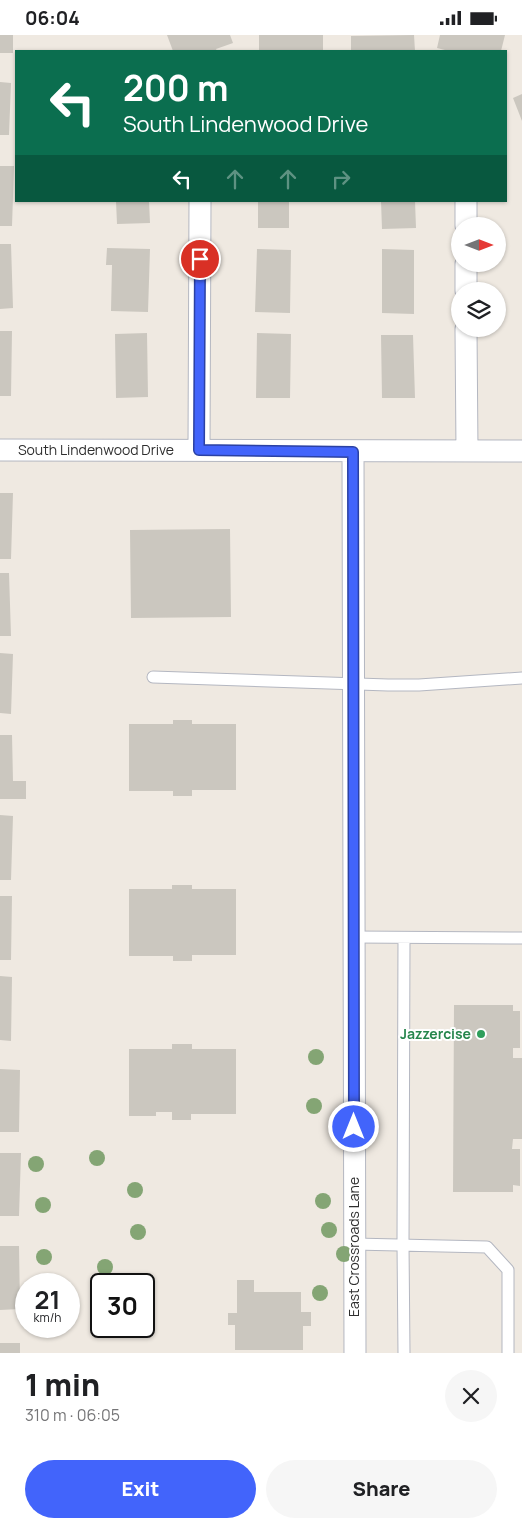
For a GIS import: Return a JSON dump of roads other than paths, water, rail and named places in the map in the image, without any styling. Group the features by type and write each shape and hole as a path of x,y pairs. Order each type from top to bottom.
{"street":[{"path":"199,450 200,202"},
{"path":"466,202 466,217"},
{"path":"466,337 467,451"},
{"name":"South Lindenwood Drive","path":"0,450 522,451"},
{"name":"East Crossroads Lane","path":"353,452 355,1353"}],"lane":[{"path":"153,677 419,685 522,678"},
{"path":"354,937 522,938"},
{"path":"404,938 404,1353"},
{"path":"354,1244 488,1247 508,1270 508,1353"}],"place":[{"name":"Jazzercise","path":"481,1034"}]}
